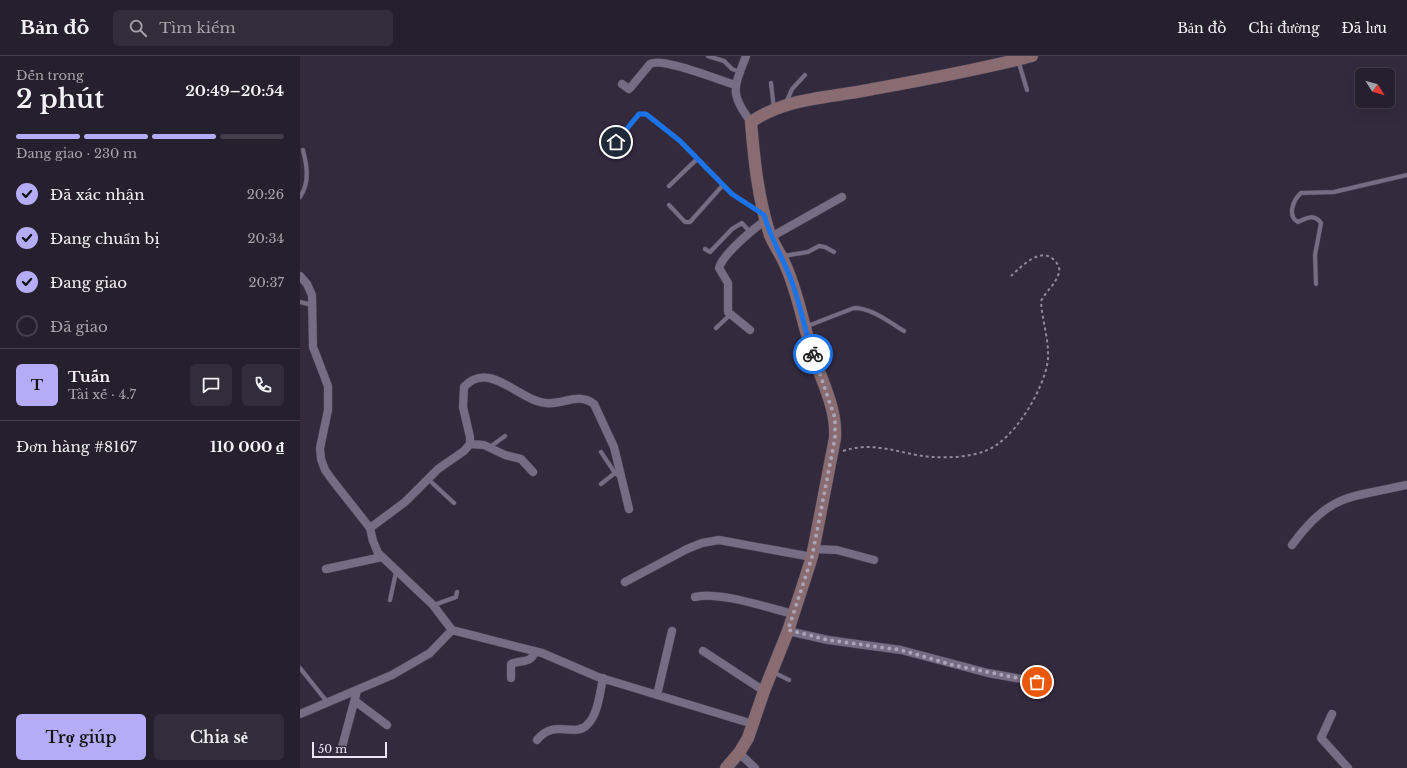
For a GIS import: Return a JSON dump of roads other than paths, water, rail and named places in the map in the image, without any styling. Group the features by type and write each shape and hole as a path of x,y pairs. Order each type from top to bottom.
{"street":[{"path":"726,768 739,753 753,724 771,671 794,614 813,553 830,456 835,438 835,418 805,327 793,285 771,237 765,217 751,122 735,97 735,85 746,56"},
{"path":"751,122 779,107 890,86 1032,56"},
{"path":"622,84 627,88 632,87 650,64 654,62 669,64 735,85"},
{"path":"771,237 842,197"},
{"path":"750,330 728,310 728,283 718,268 727,256 765,217"},
{"path":"300,276 310,288 313,346 326,379 328,394 326,423 320,448 321,459 325,470 370,528 373,541 382,557 396,572 433,605 452,630 535,652 560,660 603,678 753,724"},
{"path":"370,528 405,502 438,469 464,451 470,444 462,395 464,387 468,383 478,378 496,379 541,402 552,403 581,398 594,404 614,447 629,509"},
{"path":"470,444 490,447 505,455 521,459 533,472"},
{"path":"1292,544 1317,514 1338,501 1366,493 1407,485"},
{"path":"625,582 687,549 702,543 719,540 813,553 837,550 874,560"},
{"path":"326,569 382,557"},
{"path":"696,597 703,595 721,597 794,614"},
{"path":"300,714 392,675 430,653 452,630"},
{"path":"788,630 828,640 901,650 988,673 1050,684"},
{"path":"657,695 672,631"},
{"path":"511,678 511,664 532,659 535,652"},
{"path":"703,652 764,691"},
{"path":"537,740 543,732 549,730 582,729 588,725 593,717 603,678"},
{"path":"342,747 357,691"},
{"path":"355,701 387,725"},
{"path":"1332,714 1321,738 1348,768"},
{"path":"739,753 755,768"}],"lane":[{"path":"708,56 724,61 732,69 740,72"},
{"path":"1012,59 1027,90"},
{"path":"779,107 804,75"},
{"path":"771,83 779,107"},
{"path":"616,142 639,114 646,114 680,141 738,199 765,217"},
{"path":"300,197 306,185 307,174 303,150"},
{"path":"669,186 697,159"},
{"path":"1316,284 1315,255 1321,223 1316,217 1312,216 1298,222 1294,219 1292,216 1292,207 1297,196 1301,194 1340,191 1407,175"},
{"path":"669,206 685,222 690,222 723,185"},
{"path":"705,250 710,252 732,229 742,223 750,232"},
{"path":"781,256 808,252 819,246 825,247 834,252"},
{"path":"300,302 312,305"},
{"path":"805,327 854,308 860,308 869,311 904,330"},
{"path":"716,328 731,314"},
{"path":"490,447 505,436"},
{"path":"602,452 615,473 622,478"},
{"path":"601,484 615,473"},
{"path":"428,479 454,503"},
{"path":"390,600 396,572"},
{"path":"433,605 456,597 457,592"},
{"path":"300,668 329,703"},
{"path":"771,671 789,680"}]}
